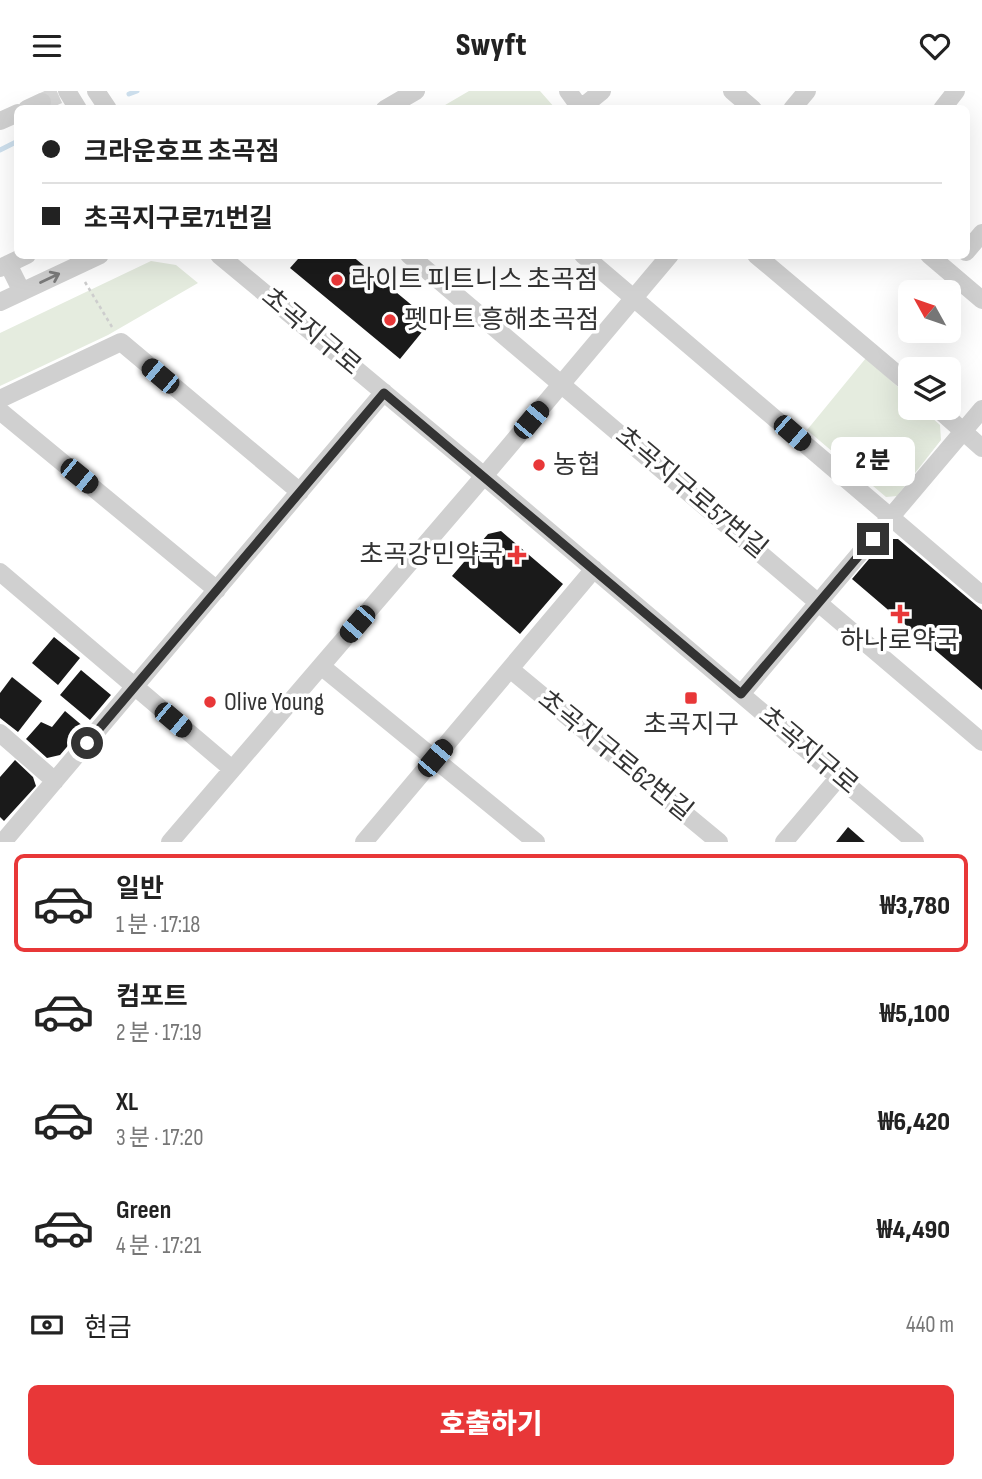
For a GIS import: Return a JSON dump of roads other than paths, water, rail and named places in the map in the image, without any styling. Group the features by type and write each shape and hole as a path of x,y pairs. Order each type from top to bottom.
{"street":[{"path":"392,105 416,91"},
{"path":"568,91 579,105"},
{"path":"585,105 602,91"},
{"path":"733,91 749,105"},
{"path":"795,105 807,91"},
{"path":"945,105 956,91"},
{"path":"970,248 982,233"},
{"path":"0,302 91,259"},
{"name":"초곡지구로","path":"224,259 915,842"},
{"name":"초곡지구로57번길","path":"414,259 982,741"},
{"path":"588,259 982,595"},
{"path":"170,842 667,259"},
{"path":"762,259 898,375"},
{"path":"934,259 982,300"},
{"path":"949,272 961,259"},
{"path":"4,266 22,292"},
{"path":"0,399 121,342 300,492"},
{"path":"3,842 384,393"},
{"path":"741,694 982,409"},
{"path":"0,411 217,590"},
{"path":"951,420 982,448"},
{"path":"364,842 594,569"},
{"path":"0,572 232,769"},
{"path":"321,666 536,842"},
{"name":"초곡지구로62번길","path":"510,669 719,842"},
{"path":"0,733 55,781"},
{"path":"784,842 839,777"}],"waterway":[{"path":"129,94 137,91"},
{"path":"0,150 14,143"}],"tunnel":[{"path":"42,102 67,91"}],"place":[{"name":"라이트 피트니스 초곡점","path":"337,280"},
{"name":"펫마트 흥해초곡점","path":"390,320"},
{"name":"농협","path":"539,465"},
{"name":"초곡강민약국","path":"517,555"},
{"name":"하나로약국","path":"900,614"},
{"name":"초곡지구","path":"691,698"},
{"name":"Olive Young","path":"210,702"}]}
